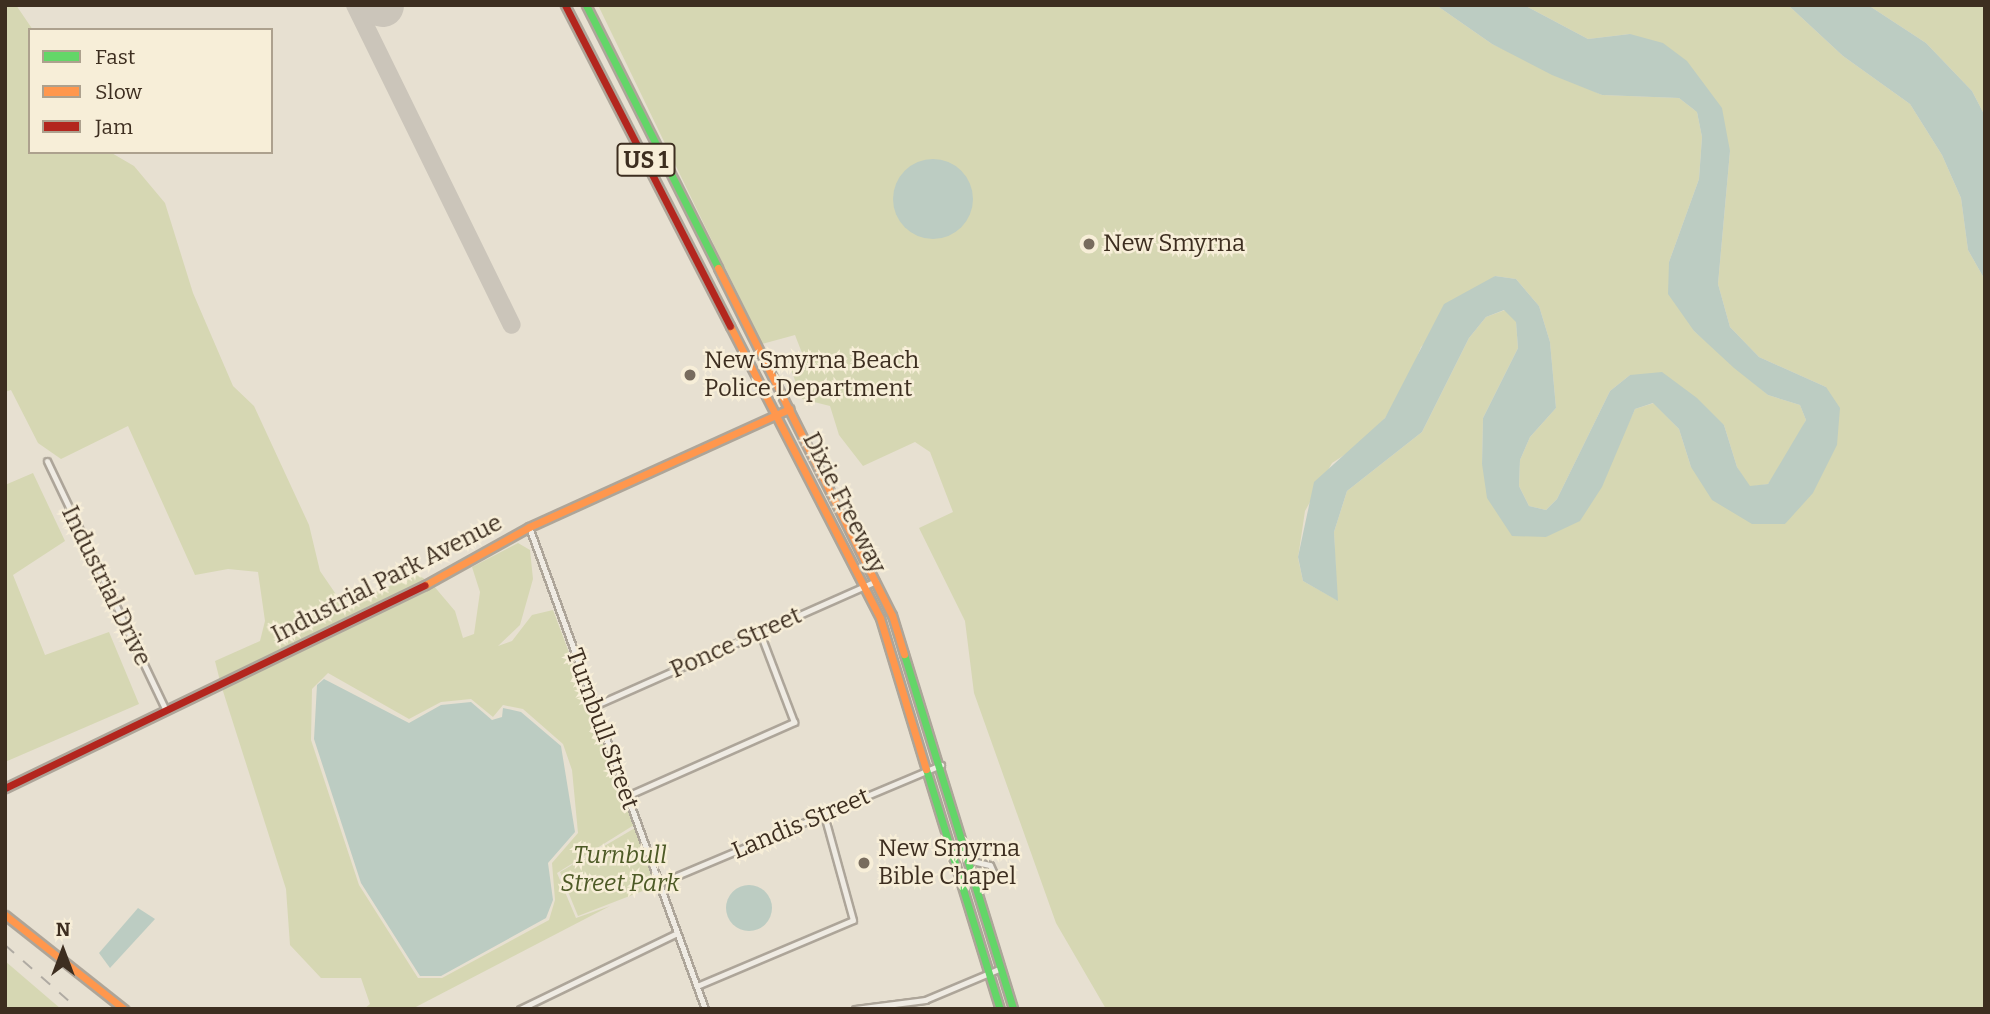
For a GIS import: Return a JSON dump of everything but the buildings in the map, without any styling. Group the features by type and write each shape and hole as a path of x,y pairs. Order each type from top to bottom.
{"main road":[{"name":"Dixie Freeway","path":"565,5 866,586 930,769 992,972 1000,1009"},
{"name":"Dixie Freeway","path":"586,5 877,580 942,764 1004,967 1013,1009"},
{"name":"Industrial Park Avenue","path":"5,788 372,614 529,527 789,409"},
{"path":"5,915 124,1009"}],"street":[{"name":"Industrial Drive","path":"47,461 166,710"},
{"name":"Turnbull Street","path":"529,527 705,1009"},
{"name":"Ponce Street","path":"594,706 877,580"},
{"path":"627,796 794,722 760,633"},
{"name":"Landis Street","path":"660,883 942,764"},
{"path":"697,986 852,919 824,815"},
{"path":"972,861 990,865 995,876"},
{"path":"520,1009 677,933"},
{"path":"856,1009 925,1000 1004,967"}],"green space":[{"path":"5,5 16,5 32,28 28,28 28,154 113,154 134,166 165,203 193,293 233,386 254,406 309,525 320,571 344,606 417,574 426,580 220,681 215,661 260,641 265,621 258,572 228,569 195,575 128,426 61,459 38,443 11,390 5,392"},
{"path":"598,5 1436,5 1492,44 1602,95 1679,98 1696,111 1630,34 1588,39 1524,5 1788,5 1843,56 1910,104 1942,155 1961,198 1968,250 1985,280 1985,1009 1106,1009 1056,923 974,693 965,621 919,528 953,512 930,452 915,442 863,466 839,435 830,406 802,399 790,367 802,353 795,335 762,344","holes":["1697,113 1730,151 1718,284 1730,327 1759,357 1826,387 1785,524 1691,467 1679,429 1654,403 1635,409 1620,441 1546,537 1482,464 1483,418 1518,348 1516,321 1505,310 1486,317 1469,338 1422,432 1347,491 1334,532 1337,600 1303,581 1298,558 1305,511 1332,463 1363,443 1385,418 1406,386 1421,347 1495,276 1516,279 1539,306 1550,342 1556,408 1530,437 1520,460 1519,486 1529,506 1546,510 1557,499 1610,391 1630,375 1724,425 1737,467 1749,487 1768,484 1785,462 1806,420 1800,405 1768,395 1694,331 1669,262 1699,179 1702,137"]},
{"path":"1868,5 1985,5 1985,116 1972,91 1926,43"},
{"path":"33,473 65,541 13,575 45,655 109,632 139,704 5,762 5,485"},
{"path":"518,543 530,550 533,579 520,625 498,646 512,641 532,615 553,610 634,825 557,873 576,918 610,906 412,1009 364,1009 370,1004 361,978 321,978 290,945 286,889 222,688 433,585 455,611 463,638 474,634 480,592 472,567","holes":["328,673 409,719 441,702 471,699 493,717 503,705 523,709 563,744 572,770 578,833 552,863 555,900 549,920 442,978 418,978 359,885 311,740 312,689"]},
{"name":"Turnbull Street Park","path":"635,828 658,885 578,916 560,872"},
{"path":"5,961 61,1009 5,1009"}],"shaded area":[{"path":"1436,5 1524,5 1588,39 1630,34 1663,43 1687,61 1722,108 1730,151 1718,284 1730,327 1759,357 1826,387 1840,408 1837,445 1813,493 1785,524 1752,524 1712,500 1691,467 1679,429 1653,403 1635,409 1602,487 1580,521 1546,537 1512,536 1487,498 1482,464 1483,418 1518,348 1516,322 1504,310 1486,317 1469,338 1422,432 1347,491 1334,532 1338,601 1303,581 1298,557 1314,482 1385,418 1444,304 1495,276 1516,279 1539,306 1550,342 1556,408 1530,437 1520,460 1519,486 1529,506 1546,510 1557,499 1610,391 1630,375 1662,372 1697,398 1724,425 1737,467 1750,486 1768,484 1806,420 1800,405 1768,395 1734,368 1694,331 1668,294 1669,262 1699,179 1702,137 1697,112 1679,98 1602,95 1552,75 1492,44"},
{"path":"1788,5 1868,5 1926,43 1972,91 1985,116 1985,280 1968,250 1961,198 1942,155 1910,104 1843,56"},
{"path":"933,159 948,162 961,171 970,184 973,199 970,214 961,227 948,236 933,239 918,236 905,227 896,214 893,199 896,184 905,171 918,162"},
{"path":"324,679 409,723 441,705 471,702 492,720 502,717 503,708 521,712 561,746 575,832 548,863 553,900 546,918 441,976 420,976 361,883 314,739 317,685"},
{"path":"749,885 765,892 772,908 765,924 749,931 733,924 726,908 733,892"},
{"path":"138,908 155,919 110,968 99,953"}],"taxiway":[{"path":"355,5 512,325"}],"runway":[{"path":"379,5 383,6"}],"railway":[{"path":"5,945 78,1009"}],"traffic: fast":[{"path":"586,5 718,268"},
{"path":"904,654 1013,1009"},
{"path":"926,769 1000,1009"}],"traffic: slow":[{"path":"718,268 892,615 904,654"},
{"path":"730,326 880,618 926,769"},
{"path":"425,585 529,527 789,409"},
{"path":"5,915 124,1009"}],"traffic: jam":[{"path":"565,5 730,326"},
{"path":"5,788 425,585"}],"place":[{"name":"New Smyrna","path":"1089,244"},
{"name":"New Smyrna Beach Police Department","path":"690,375"},
{"name":"New Smyrna Bible Chapel","path":"864,863"}]}
